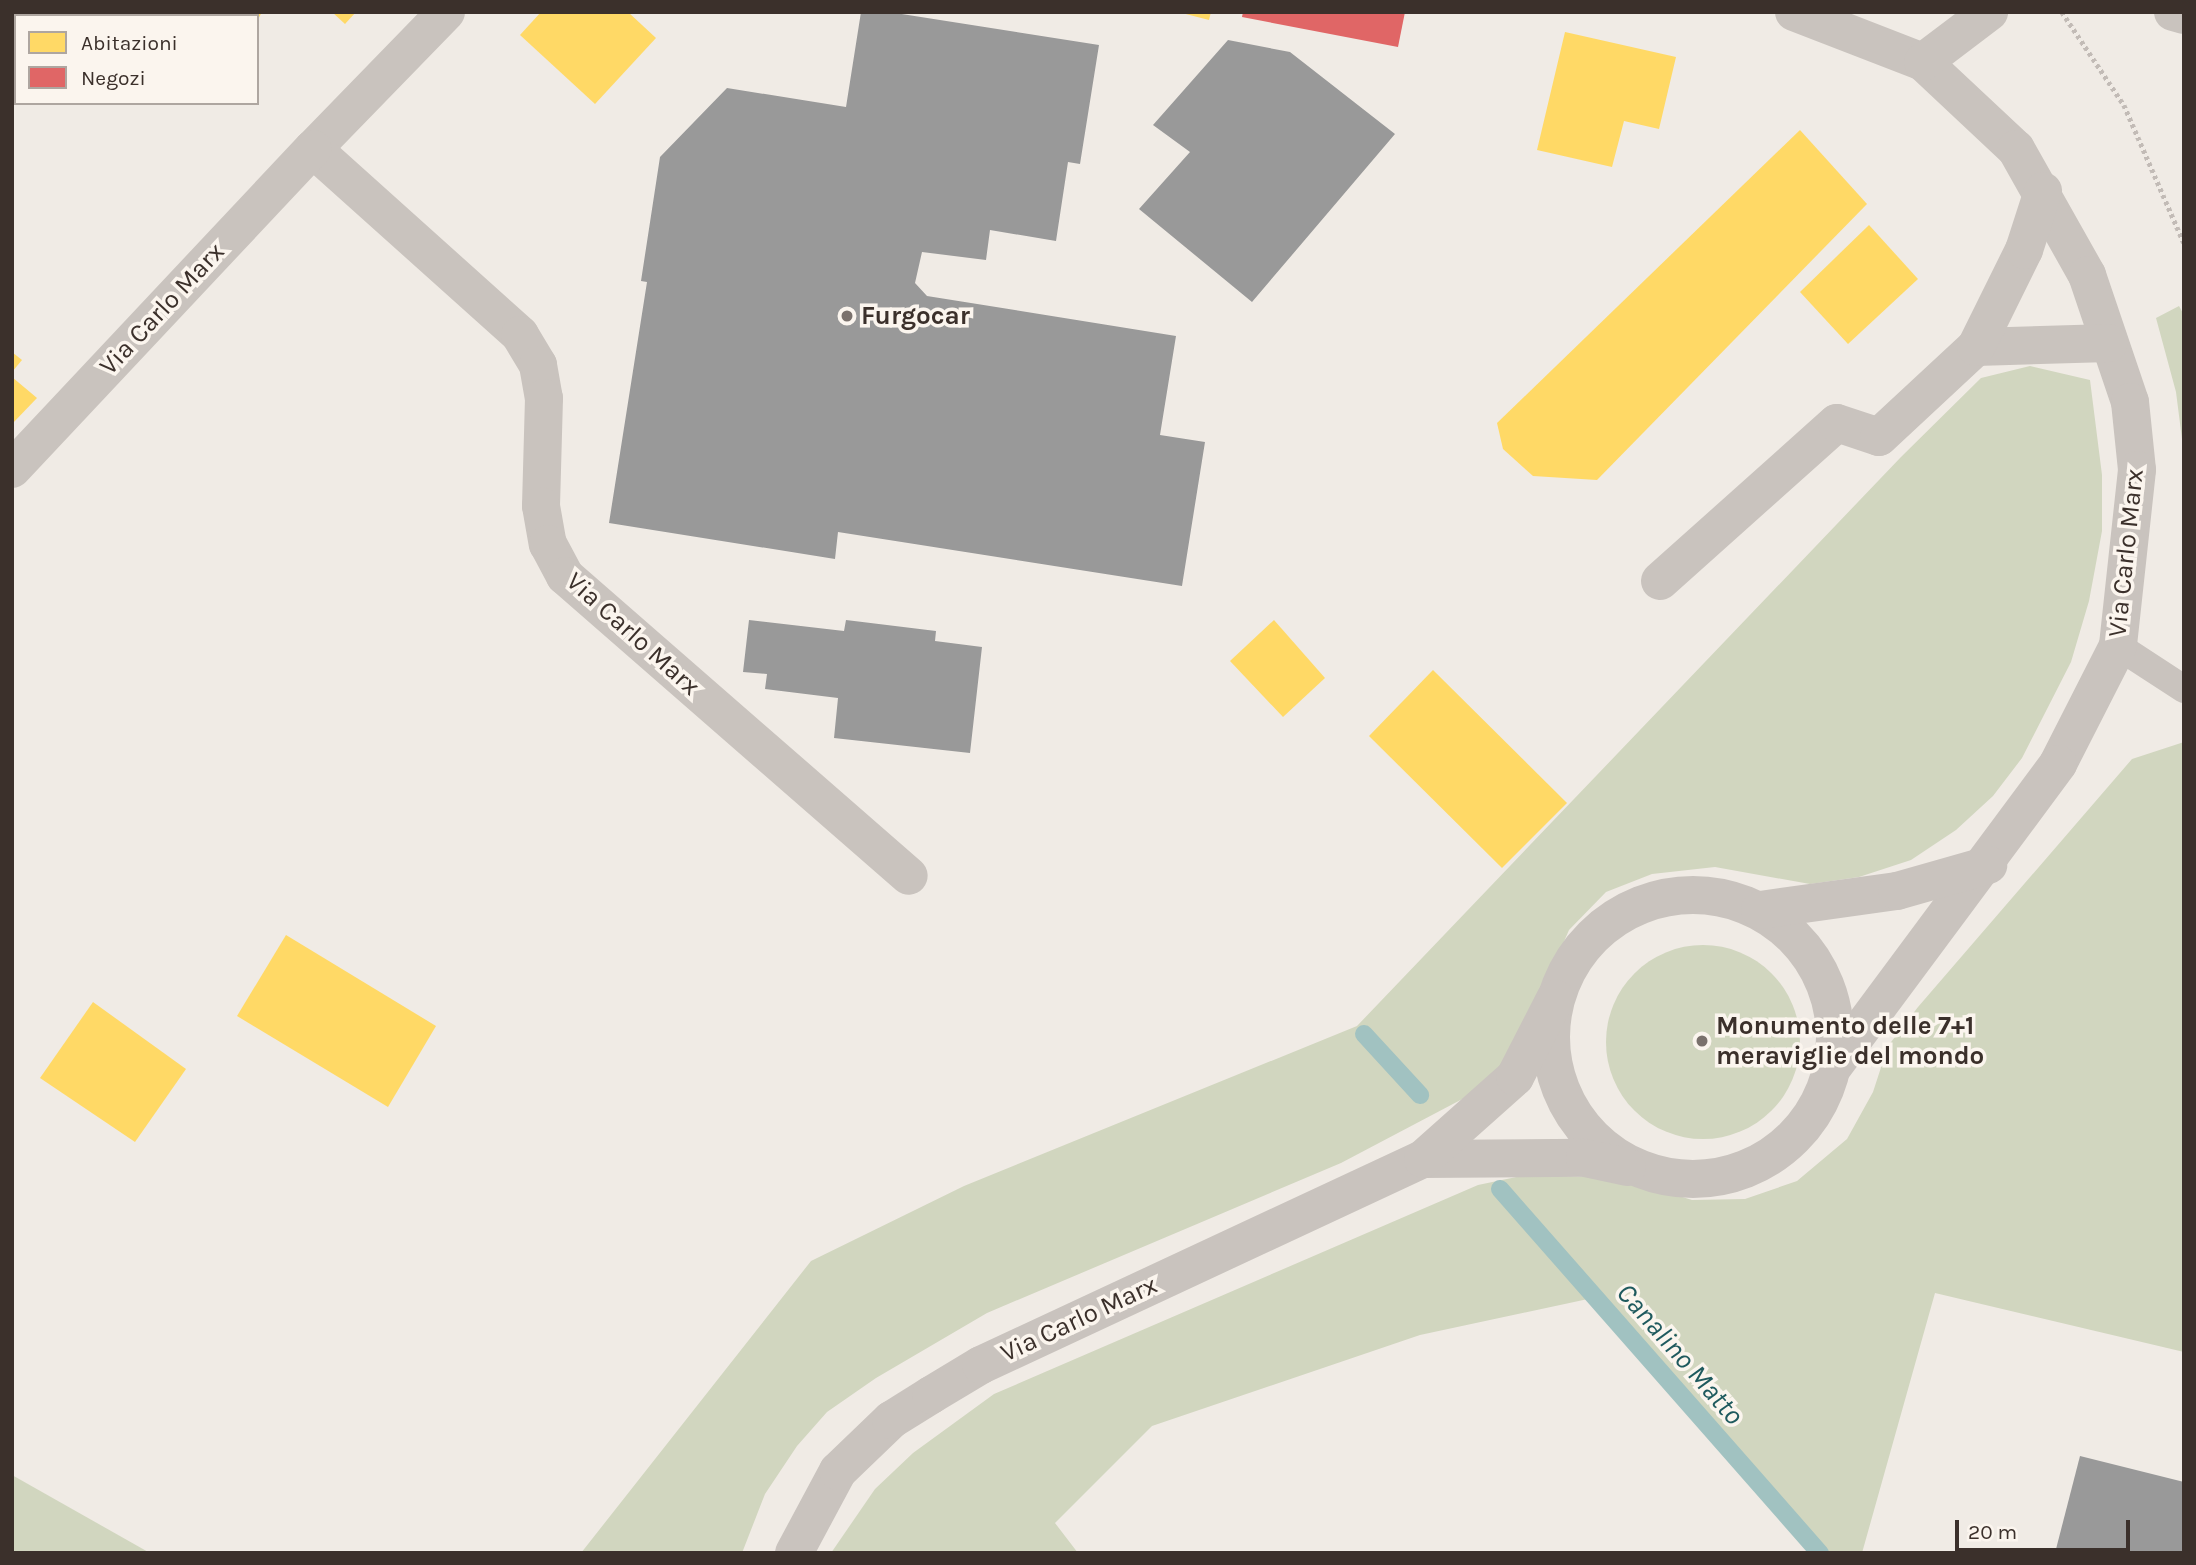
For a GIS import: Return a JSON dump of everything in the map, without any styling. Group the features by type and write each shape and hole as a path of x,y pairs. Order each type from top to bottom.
{"street":[{"name":"Via Carlo Marx","path":"12,469 446,12"},
{"name":"Via Carlo Marx","path":"1423,1159 1585,1158 1691,1180 1739,1173 1781,1149 1814,1113 1832,1068 1987,865 2059,764 2118,646 2137,470 2130,402 2087,275 2043,191 2017,149 1923,62 1794,12"},
{"path":"1923,62 1989,12"},
{"path":"2173,12 2184,15"},
{"name":"Via Carlo Marx","path":"313,149 520,335 538,365 544,398 541,506 548,544 565,576 909,876"},
{"path":"1660,582 1837,422 1879,437 1976,347 2024,250 2043,191"},
{"path":"1976,347 2109,343"},
{"name":"Via Carlo Marx","path":"1760,910 1897,891 1987,865"},
{"name":"Via Carlo Marx","path":"794,1553 838,1471 891,1420 981,1365 1423,1159 1515,1077 1572,960 1600,928 1637,905 1678,894 1720,896 1760,910 1797,939 1823,977 1835,1022 1832,1068"},
{"name":"Via Carlo Marx","path":"1555,999 1550,1041 1558,1083 1577,1120 1607,1151 1643,1171"}],"lane":[{"path":"2118,646 2184,689"}],"path":[{"path":"2062,12 2124,105 2184,243"}],"green space":[{"path":"2179,306 2184,315 2184,455 2176,392 2156,318"},
{"path":"2030,366 2090,380 2102,475 2102,531 2089,601 2071,662 2022,758 1993,796 1956,830 1911,860 1859,877 1810,884 1715,867 1652,874 1606,892 1569,930 1525,1031 1501,1066 1470,1095 1341,1163 987,1313 876,1378 827,1412 797,1446 765,1494 742,1553 581,1553 811,1261 964,1186 1357,1026 1901,457 1981,378"},
{"path":"2184,742 2184,1352 1935,1293 1862,1553 1814,1553 1588,1299 1420,1335 1152,1426 1055,1523 1078,1553 831,1553 875,1489 913,1453 994,1394 1478,1185 1526,1175 1588,1177 1638,1183 1692,1200 1745,1199 1797,1181 1847,1139 1873,1092 1888,1046 1918,1007 2132,759"},
{"path":"1703,945 1740,952 1772,973 1793,1005 1800,1042 1793,1079 1772,1111 1740,1132 1703,1139 1666,1132 1634,1111 1613,1079 1606,1042 1613,1005 1634,973 1666,952"},
{"path":"12,1475 150,1553 12,1553"}],"building: Abitazioni":[{"path":"262,12 259,17 259,14 25,14"},
{"path":"332,12 356,12 345,24"},
{"path":"541,12 628,12 656,38 595,104 520,35"},
{"path":"1178,12 1211,12 1209,20"},
{"path":"1565,32 1676,57 1659,129 1624,121 1612,167 1537,150"},
{"path":"1800,130 1867,204 1597,480 1533,476 1503,449 1497,423"},
{"path":"1869,225 1918,279 1848,344 1800,292"},
{"path":"12,352 22,360 12,372"},
{"path":"12,377 37,398 12,424"},
{"path":"1274,620 1325,678 1283,717 1230,661"},
{"path":"1433,670 1567,803 1502,868 1369,736"},
{"path":"286,935 436,1026 388,1107 237,1016"},
{"path":"93,1002 186,1069 135,1142 40,1078"}],"building: Negozi":[{"path":"1243,12 1405,12 1398,47 1242,17"}],"building: Industria":[{"name":"Furgocar","path":"861,12 889,12 1099,45 1080,164 1068,162 1056,241 990,230 986,260 922,252 915,283 927,296 1176,336 1160,435 1205,442 1182,586 838,532 835,559 609,523 647,282 641,281 660,157 727,88 846,107"},
{"path":"1228,40 1290,52 1395,134 1252,302 1139,209 1190,152 1153,125"},
{"path":"749,620 844,631 846,620 936,631 935,641 982,647 970,753 834,738 838,698 765,689 767,674 743,672"},
{"path":"2080,1456 2184,1482 2184,1553 2055,1553"}],"waterway":[{"name":"Canalino Matto","path":"1364,1034 1420,1095"},
{"name":"Canalino Matto","path":"1500,1189 1820,1553"}],"place":[{"name":"Furgocar","path":"847,316"},
{"name":"Monumento delle 7+1 meraviglie del mondo","path":"1702,1041"}]}
